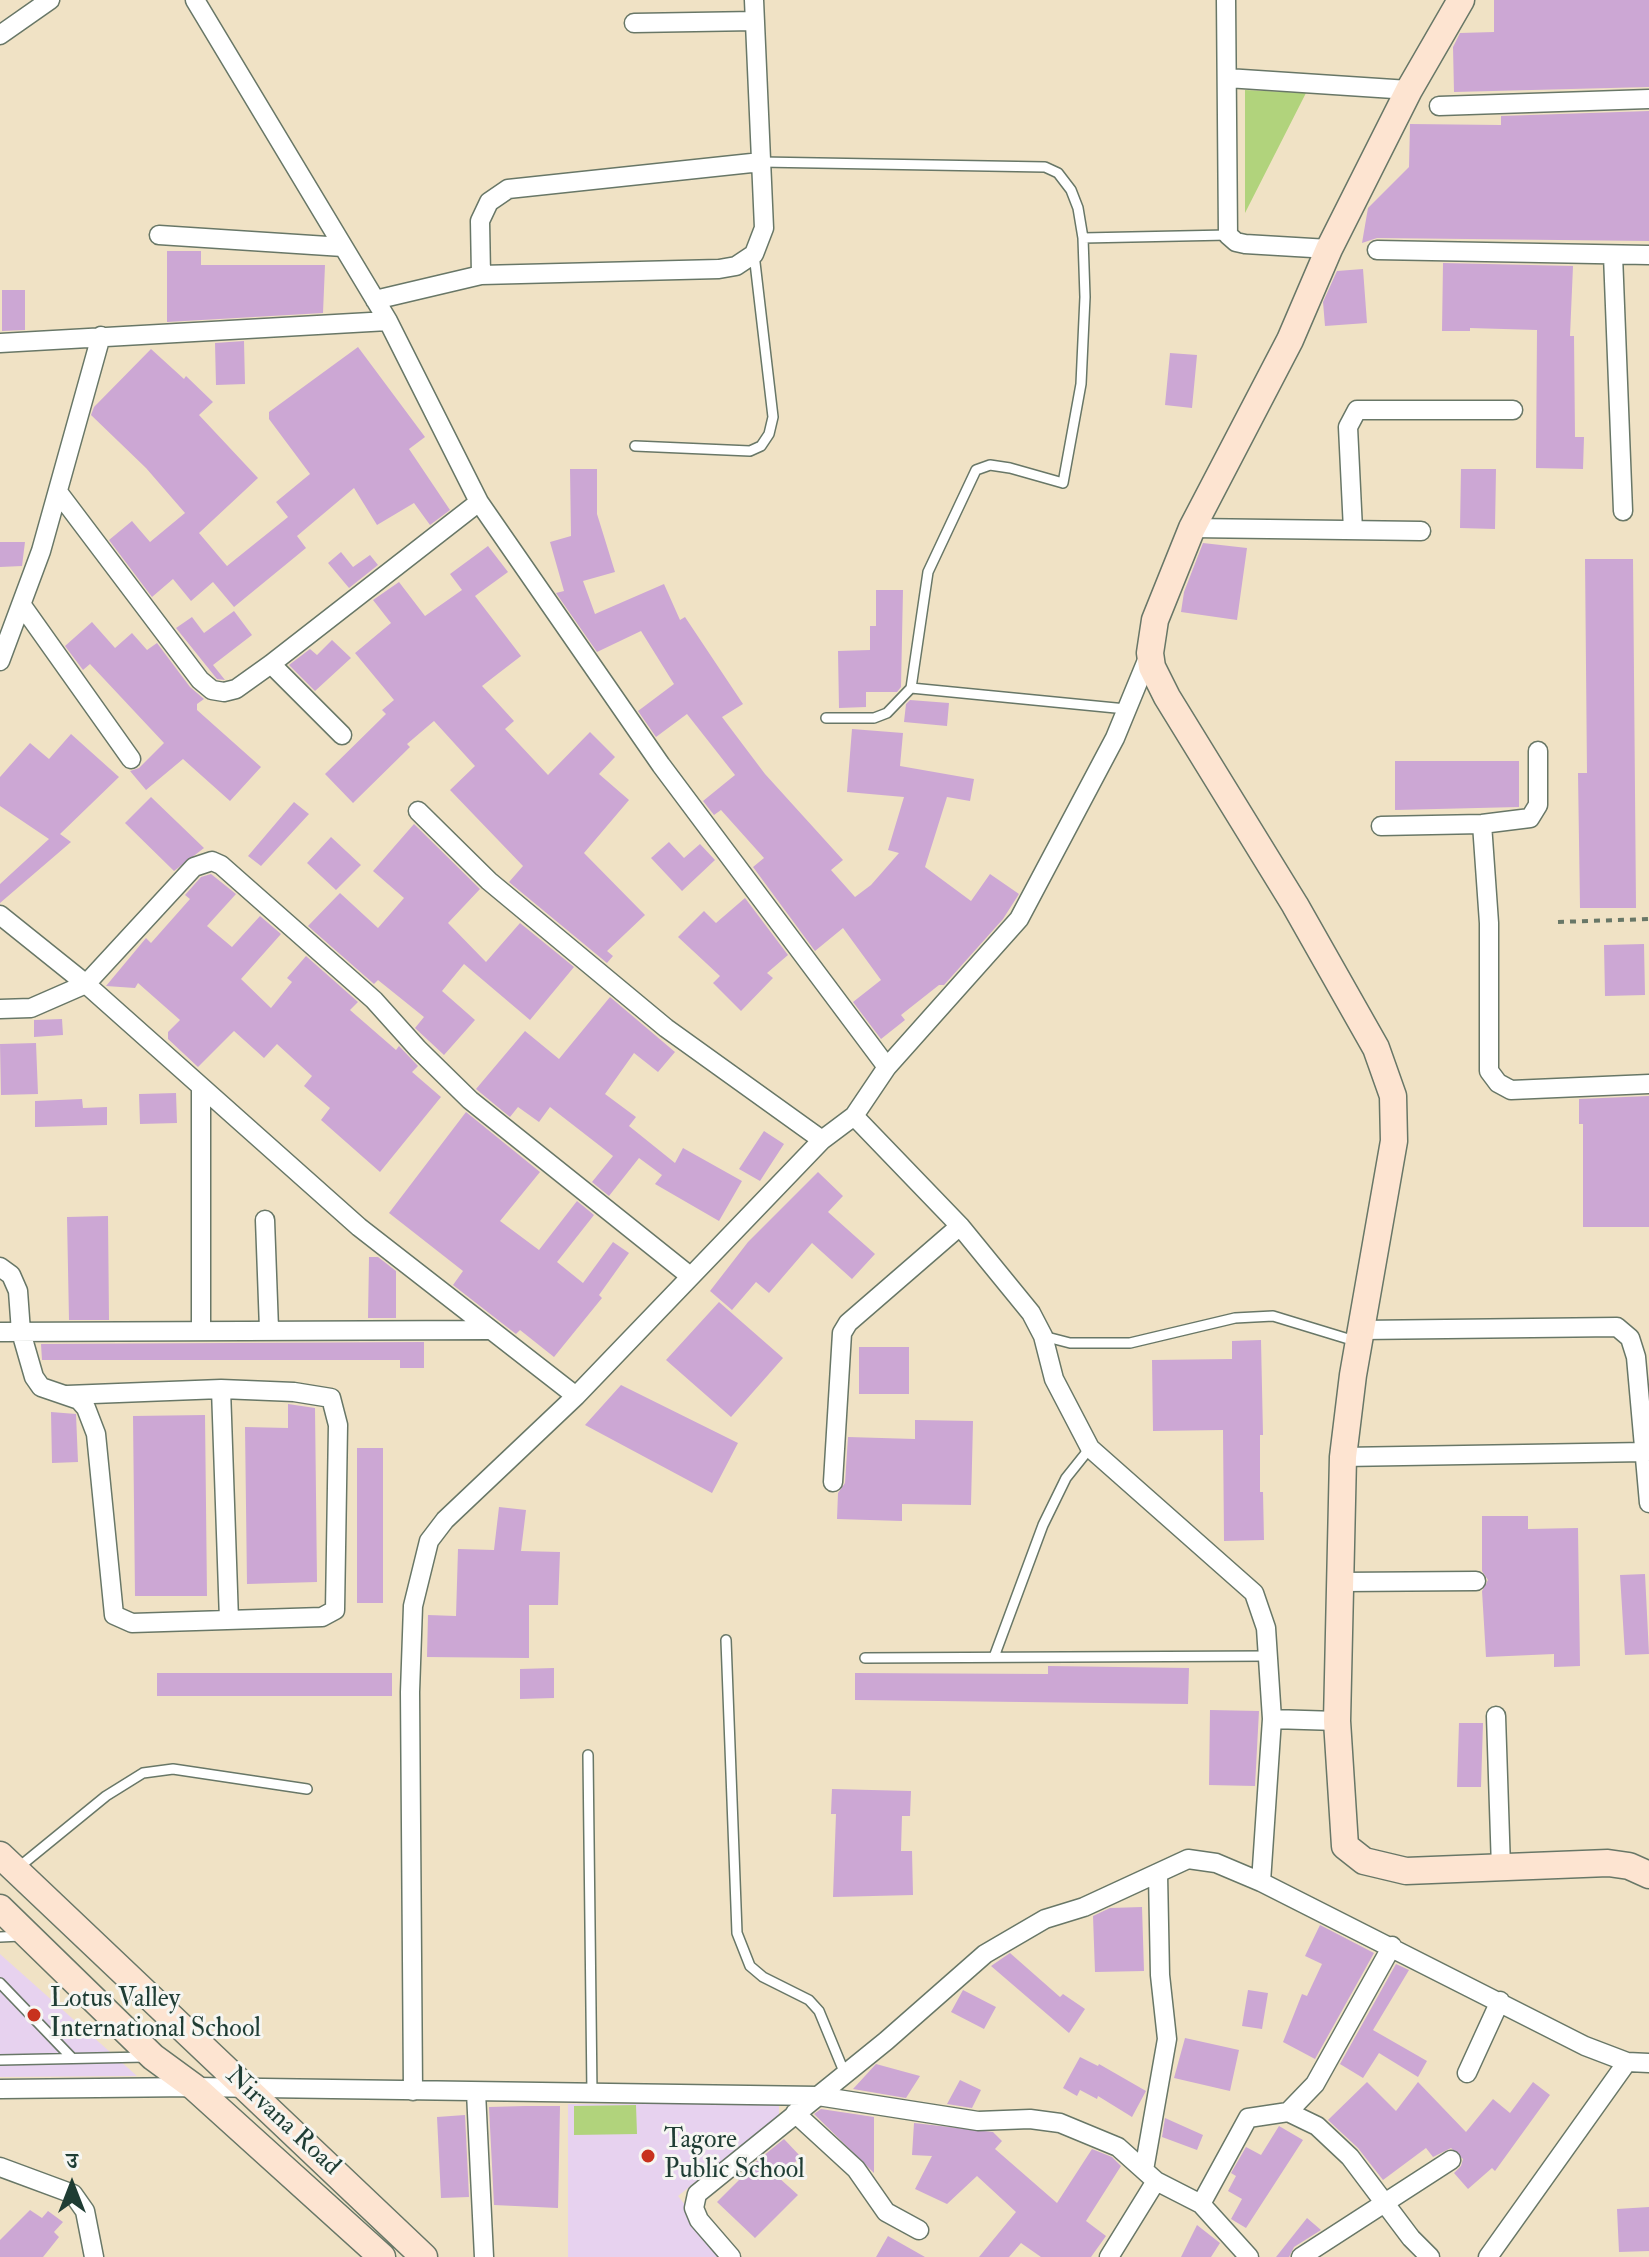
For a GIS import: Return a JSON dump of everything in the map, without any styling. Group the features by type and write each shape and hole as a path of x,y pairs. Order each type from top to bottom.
{"street":[{"path":"0,35 50,0"},
{"path":"195,0 388,321 479,502 661,765 887,1067"},
{"path":"375,300 481,275 719,269 736,266 754,254 764,228 754,0"},
{"path":"1226,0 1228,235 1245,244 1329,249"},
{"path":"413,2091 410,1692 413,1606 429,1541 445,1520 576,1396 822,1140 854,1116 887,1067 1019,919 1043,879 1126,709 1150,653 1155,620 1192,528 1290,340 1329,249 1409,90 1461,0"},
{"path":"634,23 755,21"},
{"path":"1227,78 1409,90"},
{"path":"1439,106 1649,99"},
{"path":"481,275 480,221 489,202 508,189 761,162"},
{"path":"159,235 343,247"},
{"path":"1377,250 1649,255"},
{"path":"1613,255 1623,511"},
{"path":"0,343 388,321"},
{"path":"0,661 58,492 101,336"},
{"path":"1353,530 1348,427 1357,410 1513,410"},
{"path":"58,492 200,680 212,690 236,689 479,502"},
{"path":"1192,528 1421,531"},
{"path":"21,604 131,759"},
{"path":"1150,653 1152,667 1167,697 1295,905 1388,1074 1393,1096 1394,1141 1360,1336 1343,1457 1337,1721 1345,1846 1364,1861 1406,1871 1608,1863 1629,1866 1649,1875"},
{"path":"271,664 342,735"},
{"path":"1381,826 1520,822 1535,812 1538,751"},
{"path":"418,811 489,881 666,1028 822,1140"},
{"path":"1482,824 1489,923 1489,1071 1498,1083 1511,1090 1649,1084"},
{"path":"0,1009 31,1008 86,984 194,867 204,861 221,865 374,1000 470,1100 690,1276"},
{"path":"0,915 86,984 359,1227 576,1396"},
{"path":"201,1089 201,1329"},
{"path":"854,1116 960,1226 1031,1313 1043,1336 1054,1379 1090,1448 1254,1593 1266,1628 1272,1719 1261,1882"},
{"path":"265,1220 269,1329"},
{"path":"833,1482 842,1333 848,1323 960,1226"},
{"path":"0,1267 11,1275 18,1291 21,1332 34,1377 41,1387 67,1395 86,1408 100,1456 114,1615 132,1623 322,1617 335,1610 338,1425 331,1398 221,1389 67,1395"},
{"path":"1360,1336 1617,1327 1630,1338 1636,1357 1649,1503"},
{"path":"0,1332 488,1330"},
{"path":"221,1389 229,1620"},
{"path":"1343,1457 1645,1452"},
{"path":"1341,1582 1476,1581"},
{"path":"1496,1716 1501,1868"},
{"path":"1272,1719 1337,1721"},
{"path":"731,2257 699,2220 694,2208 697,2194 1006,1941 1045,1919 1188,1859 1216,1863 1261,1882 1585,2046 1627,2062 1649,2063"},
{"name":"Nirvana Road","path":"8,1862 424,2257"},
{"path":"1109,2257 1150,2176 1166,2048 1158,1874"},
{"name":"Nirvana Road","path":"0,1908 153,2057 194,2087 382,2257"},
{"path":"1288,2112 1315,2084 1392,1946"},
{"path":"1467,2073 1500,2001"},
{"path":"1488,2257 1627,2062"},
{"path":"0,2089 194,2087 818,2096 978,2121 1030,2119 1060,2123 1118,2147 1150,2176 1201,2204 1249,2257"},
{"path":"476,2092 484,2257"},
{"path":"1201,2204 1248,2118 1288,2112 1317,2126 1331,2138 1430,2257"},
{"path":"795,2113 856,2169 886,2212 919,2230"},
{"path":"1301,2257 1451,2160"},
{"path":"0,2167 73,2194 85,2211 94,2257"}],"lane":[{"path":"761,162 1045,167 1058,173 1071,190 1083,238 1081,384 1063,483 990,465 976,470 928,572 911,688 887,713 874,718 826,718"},
{"path":"1083,238 1228,235"},
{"path":"635,446 750,451 761,446 769,434 773,417 754,254"},
{"path":"911,688 1126,709"},
{"path":"1043,1336 1070,1343 1130,1343 1235,1318 1273,1316 1360,1336"},
{"path":"994,1657 1043,1525 1066,1478 1090,1448"},
{"path":"726,1640 737,1933 750,1966 763,1977 809,2000 819,2011 845,2074"},
{"path":"865,1658 1268,1656"},
{"path":"588,1755 592,2094"},
{"path":"8,1862 143,1773 173,1769 307,1789"},
{"path":"0,1937 28,1935"},
{"path":"0,1983 72,2058"},
{"path":"0,2060 153,2057"}],"path":[{"path":"1558,922 1649,919"}],"shaded area":[{"name":"Lotus Valley International School","path":"0,1954 137,2076 0,2077"},
{"name":"Tagore Public School","path":"568,2104 779,2104 779,2115 678,2196 726,2257 568,2257"}],"green space":[{"path":"1245,90 1306,93 1245,213"},
{"path":"636,2105 637,2134 574,2135 574,2106"}],"building":[{"path":"1494,0 1649,0 1649,87 1454,92 1453,47 1460,33 1494,32"},
{"path":"1649,111 1649,241 1377,238 1362,243 1368,208 1409,167 1410,124 1501,125 1501,116"},
{"path":"167,251 201,251 201,265 325,265 323,313 167,322"},
{"path":"1443,263 1573,266 1570,336 1574,336 1575,437 1584,437 1583,469 1536,468 1537,330 1470,328 1470,331 1442,331"},
{"path":"1363,269 1367,323 1325,326 1323,302 1337,271"},
{"path":"2,290 25,290 25,330 2,331"},
{"path":"244,341 245,384 216,385 215,343"},
{"path":"358,347 425,437 409,449 450,510 430,525 414,503 377,525 354,488 297,536 306,548 234,607 213,582 191,601 173,579 152,597 109,540 132,521 150,542 185,513 146,468 91,415 94,407 151,349 213,402 199,415 258,478 199,533 227,566 288,517 276,502 310,474 269,419 269,412"},
{"path":"1170,353 1197,355 1192,408 1165,405"},
{"path":"570,469 597,469 597,514 615,572 583,581 595,614 664,584 680,620 685,617 743,704 722,717 765,774 843,860 831,870 855,897 871,885 899,853 888,850 904,797 847,792 852,729 903,733 900,766 974,779 970,801 947,797 925,867 971,901 990,874 1019,894 1003,919 944,985 939,985 901,1015 905,1020 881,1039 853,1002 881,980 843,928 815,951 753,867 764,858 721,810 714,815 703,801 735,775 687,714 656,737 638,711 674,684 641,631 597,652 556,593 564,591 550,542 571,536"},
{"path":"1461,469 1496,469 1495,529 1460,528"},
{"path":"0,542 25,542 22,566 0,567"},
{"path":"1203,543 1247,548 1237,620 1181,612 1184,592"},
{"path":"488,546 508,572 475,596 521,656 482,686 514,721 505,729 548,775 590,732 615,757 599,774 629,800 584,853 645,915 607,951 613,956 607,963 509,882 523,866 450,790 475,766 434,721 407,744 410,747 353,803 325,774 386,714 382,710 394,700 355,653 391,623 373,600 399,582 425,616 462,590 450,574"},
{"path":"341,552 353,567 370,555 378,565 349,588 328,563"},
{"path":"1585,559 1633,559 1636,908 1580,908 1578,773 1587,773"},
{"path":"876,590 903,590 901,687 897,692 866,692 866,707 839,708 838,651 870,650 870,626 876,626"},
{"path":"234,611 252,635 213,665 225,680 217,679 176,628 192,617 204,633"},
{"path":"92,622 115,648 132,633 147,650 157,643 190,687 204,699 197,704 197,710 261,767 230,801 183,759 146,790 130,771 139,768 164,743 90,664 83,670 65,646"},
{"path":"332,640 351,658 315,691 289,665 310,649 317,655"},
{"path":"910,700 949,703 947,726 904,722 906,704"},
{"path":"71,734 119,777 60,834 71,842 0,903 0,884 49,839 0,806 0,777 30,743 49,759"},
{"path":"1395,761 1519,761 1519,807 1395,810"},
{"path":"151,797 204,848 174,871 125,823"},
{"path":"294,802 309,814 261,866 248,856"},
{"path":"414,824 480,889 448,923 486,962 520,923 574,967 530,1020 464,964 442,991 475,1020 444,1055 415,1028 424,1017 378,980 374,984 308,926 340,893 378,928 404,898 373,871"},
{"path":"331,837 361,865 336,890 307,863"},
{"path":"669,842 684,858 700,844 715,860 682,891 651,858"},
{"path":"211,874 236,894 207,926 232,947 260,916 281,934 241,979 271,1008 292,982 287,978 306,956 358,1002 350,1010 396,1050 399,1046 418,1066 412,1072 441,1097 380,1172 321,1120 330,1108 304,1086 312,1076 277,1044 264,1058 234,1031 198,1067 168,1039 168,1032 180,1020 138,983 135,988 106,986 146,938 151,943 190,899 185,895 201,877"},
{"path":"745,898 788,955 767,973 773,978 741,1011 713,983 720,976 678,937 704,911 716,923"},
{"path":"1644,944 1645,995 1605,996 1604,945"},
{"path":"610,997 675,1052 658,1072 634,1053 605,1094 636,1117 629,1126 675,1163 683,1148 742,1181 719,1221 655,1184 662,1175 639,1158 609,1196 592,1182 613,1156 550,1107 539,1122 518,1107 510,1117 476,1089 525,1031 559,1059"},
{"path":"62,1019 63,1035 34,1037 34,1020"},
{"path":"36,1043 38,1094 1,1095 0,1044"},
{"path":"176,1093 177,1123 140,1124 139,1094"},
{"path":"1649,1096 1649,1227 1583,1227 1583,1124 1579,1124 1579,1099"},
{"path":"82,1099 83,1108 107,1107 107,1125 35,1127 35,1101"},
{"path":"466,1112 540,1172 500,1221 539,1250 577,1201 594,1215 557,1262 583,1283 613,1242 629,1253 599,1295 602,1298 554,1357 520,1330 516,1334 453,1285 463,1271 389,1213"},
{"path":"764,1131 784,1144 760,1181 739,1169"},
{"path":"818,1172 843,1196 828,1212 875,1254 852,1279 812,1243 769,1293 756,1282 732,1310 710,1291 748,1242"},
{"path":"108,1216 109,1320 69,1320 67,1217"},
{"path":"369,1257 378,1257 396,1271 396,1318 368,1318"},
{"path":"719,1302 783,1358 731,1417 666,1360"},
{"path":"1261,1340 1263,1435 1260,1435 1260,1492 1263,1492 1264,1540 1224,1541 1223,1430 1153,1431 1152,1360 1232,1359 1232,1341"},
{"path":"424,1342 424,1368 400,1368 400,1360 42,1360 41,1344"},
{"path":"859,1347 909,1347 909,1394 859,1394"},
{"path":"621,1385 738,1443 712,1493 585,1425"},
{"path":"288,1404 315,1408 317,1582 247,1584 245,1427 288,1428"},
{"path":"51,1412 76,1414 78,1462 52,1463"},
{"path":"205,1415 207,1596 135,1596 133,1416"},
{"path":"915,1420 973,1421 971,1505 902,1504 902,1521 837,1519 838,1493 845,1483 848,1437 915,1439"},
{"path":"357,1448 383,1448 383,1603 357,1603"},
{"path":"499,1507 526,1510 521,1551 560,1552 558,1605 529,1605 529,1658 427,1657 428,1615 456,1616 458,1549 494,1550"},
{"path":"1482,1516 1528,1516 1528,1529 1578,1528 1580,1666 1554,1667 1554,1654 1486,1657 1482,1591 1488,1580 1482,1571"},
{"path":"1645,1574 1649,1654 1625,1655 1620,1575"},
{"path":"1048,1666 1189,1668 1188,1704 855,1700 855,1673 1048,1674"},
{"path":"554,1668 554,1698 520,1699 520,1669"},
{"path":"157,1673 392,1673 392,1696 157,1696"},
{"path":"1210,1710 1259,1711 1255,1786 1209,1785"},
{"path":"1459,1723 1483,1723 1481,1787 1457,1787"},
{"path":"832,1789 911,1791 910,1816 902,1816 901,1851 912,1851 913,1895 833,1897 836,1814 831,1814"},
{"path":"1142,1907 1144,1971 1095,1972 1093,1916 1110,1908"},
{"path":"1320,1925 1374,1953 1315,2059 1283,2042 1302,1994 1307,1996 1322,1964 1305,1956"},
{"path":"1010,1953 1060,1997 1063,1994 1085,2009 1069,2033 991,1966"},
{"path":"1396,1964 1409,1970 1373,2030 1427,2061 1418,2077 1379,2053 1363,2078 1340,2064"},
{"path":"963,1990 996,2007 984,2029 951,2012"},
{"path":"1248,1990 1268,1993 1262,2029 1242,2026"},
{"path":"1185,2038 1239,2050 1230,2091 1174,2078"},
{"path":"1080,2057 1099,2064 1146,2091 1132,2117 1098,2096 1097,2099 1080,2090 1077,2096 1063,2088"},
{"path":"876,2064 920,2076 906,2098 853,2089"},
{"path":"960,2080 981,2090 972,2108 947,2104"},
{"path":"1367,2082 1396,2111 1418,2082 1466,2132 1493,2099 1510,2113 1533,2082 1550,2095 1495,2171 1492,2168 1468,2189 1454,2173 1463,2159 1451,2148 1433,2157 1426,2148 1383,2180 1358,2148 1328,2120"},
{"path":"560,2106 558,2208 494,2205 489,2107"},
{"path":"821,2109 874,2117 874,2173 814,2114"},
{"path":"465,2115 469,2197 441,2198 437,2117"},
{"path":"1165,2118 1203,2135 1197,2150 1162,2137"},
{"path":"914,2123 993,2132 1002,2141 995,2149 1057,2203 1092,2149 1112,2157 1121,2166 1086,2221 1106,2236 1091,2257 1041,2257 1021,2243 1009,2257 979,2257 1016,2212 977,2176 947,2204 915,2189 932,2156 912,2155"},
{"path":"1279,2126 1303,2140 1246,2228 1231,2219 1242,2199 1228,2191 1236,2176 1231,2173 1246,2147 1261,2155"},
{"path":"784,2139 801,2157 778,2177 798,2195 755,2238 717,2202 739,2180 736,2178"},
{"path":"1649,2207 1649,2251 1619,2252 1617,2209"},
{"path":"30,2210 42,2218 48,2211 63,2222 54,2232 59,2237 43,2257 0,2257 0,2240"},
{"path":"1307,2218 1321,2230 1294,2247 1289,2257 1276,2257"},
{"path":"1197,2225 1220,2243 1211,2257 1181,2257"},
{"path":"888,2236 925,2257 876,2257"}],"place":[{"name":"Lotus Valley International School","path":"34,2015"},
{"name":"Tagore Public School","path":"648,2156"}]}
